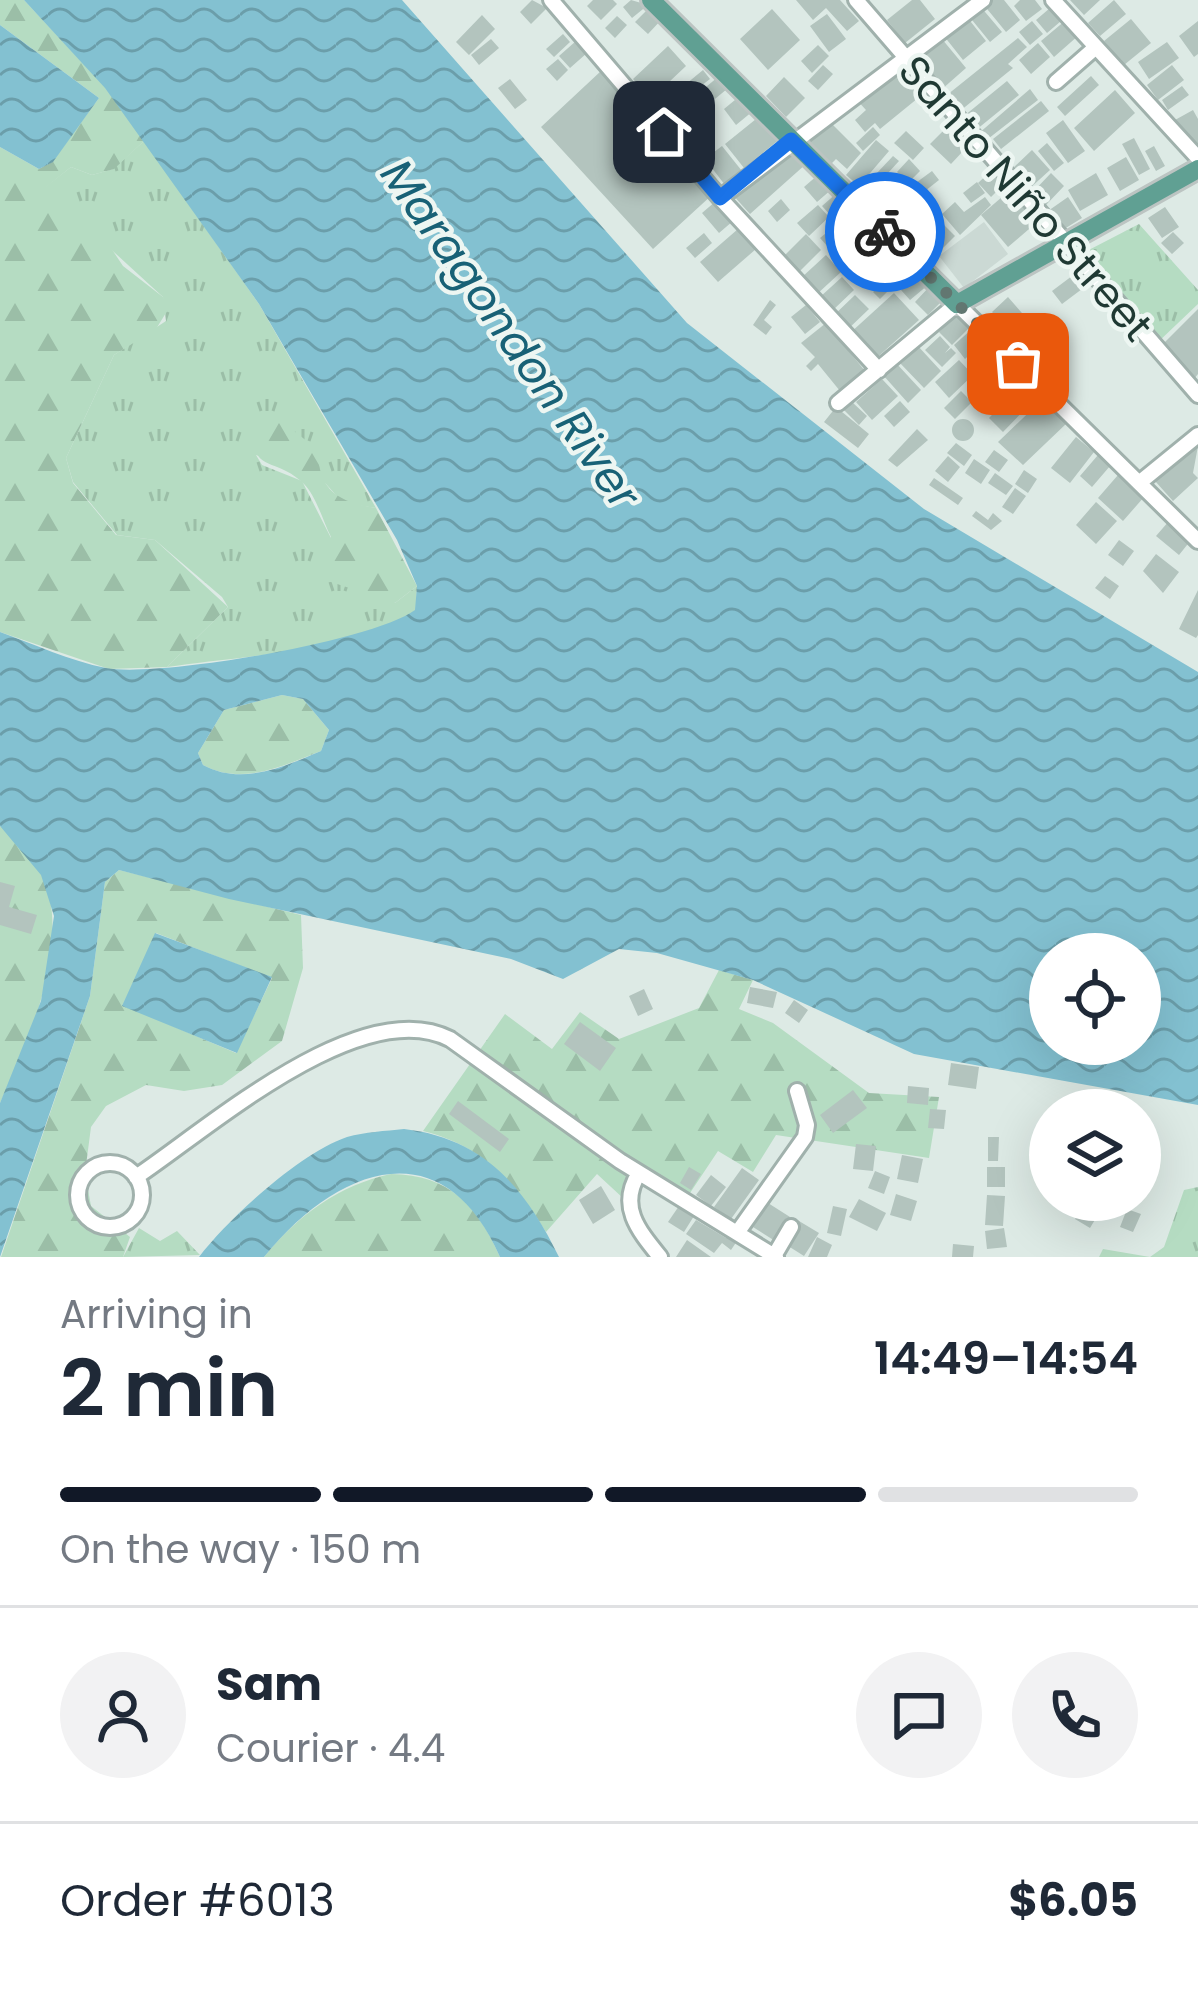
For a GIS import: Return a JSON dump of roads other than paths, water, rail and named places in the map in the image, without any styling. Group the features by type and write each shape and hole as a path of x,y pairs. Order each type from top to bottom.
{"main road":[{"path":"651,0 957,304 1198,169"}],"street":[{"path":"551,0 720,198 879,370"},
{"name":"Santo Niño Street","path":"856,0 1198,395"},
{"path":"720,198 791,140 983,0"},
{"path":"1053,0 1198,158"},
{"path":"1056,82 1096,47"},
{"path":"838,404 957,304 1198,541"},
{"path":"1139,483 1198,435"},
{"path":"136,1177 316,1056 359,1038 424,1029 450,1039 639,1173 775,1256 791,1227"},
{"path":"737,1233 805,1137 807,1125 797,1091"},
{"path":"116,1164 136,1177 142,1200 129,1221 105,1227 84,1214 79,1190 92,1169 116,1164"},
{"path":"639,1173 628,1192 631,1214 660,1257"}],"water":[{"name":"Maragondon River","path":"24,0 402,0 687,323 924,509 1198,672 1198,1105 1161,1098 1161,1089 1109,1089 914,1054 753,980 657,953 619,949 563,979 511,959 229,899 119,870 105,882 90,996 0,1257 0,1103 41,1001 54,916 41,875 0,826 0,632 106,668 170,668 312,645 392,622 415,610 417,586 397,540 259,304 105,88","holes":["282,695 303,699 329,730 321,751 247,774 203,765 198,753 224,710"]},
{"path":"0,25 99,98 53,162 39,169 0,147"},
{"path":"155,933 272,977 237,1053 122,1006"},
{"path":"404,1129 457,1143 498,1170 532,1209 559,1257 500,1257 477,1216 449,1189 420,1176 388,1174 356,1183 324,1200 264,1257 199,1257 247,1206 308,1157 347,1137"}]}
